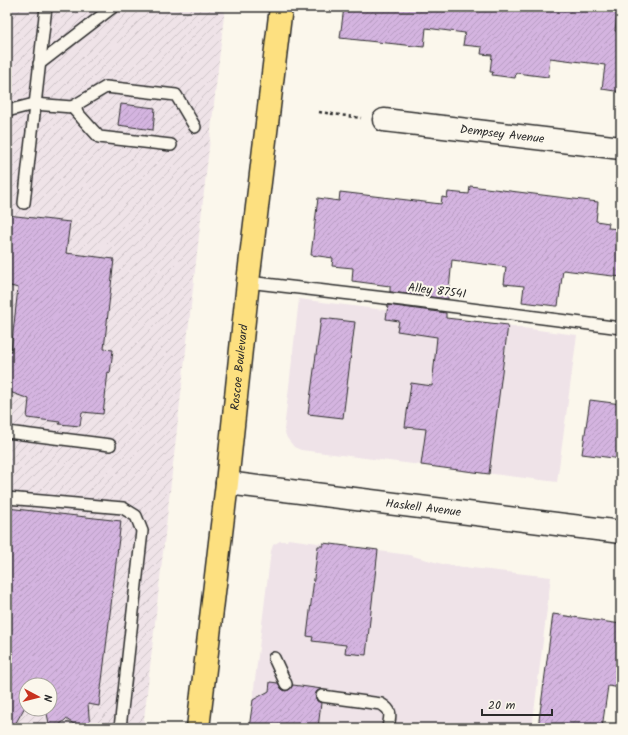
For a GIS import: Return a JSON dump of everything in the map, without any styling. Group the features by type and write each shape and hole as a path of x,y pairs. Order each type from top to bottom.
{"main road":[{"name":"Roscoe Boulevard","path":"198,728 227,483 248,282 281,7"},
{"name":"Dempsey Avenue","path":"384,120 621,148"},
{"name":"Haskell Avenue","path":"227,483 621,532"}],"lane":[{"path":"24,203 46,7"},
{"path":"39,64 113,7"},
{"path":"7,111 34,104 72,107 106,87 176,95 195,127"},
{"path":"72,107 99,137 171,145"},
{"name":"Alley 87541","path":"248,282 621,328"},
{"path":"7,432 110,445"},
{"path":"7,498 124,508 136,516 142,531 120,728"},
{"path":"274,658 286,684"},
{"path":"322,696 380,704 388,708 390,713 388,728"}],"path":[{"path":"319,112 384,120"}],"shaded area":[{"path":"7,7 225,7 143,728 7,728"},
{"path":"299,299 577,335 557,482 301,450 294,447 287,438 284,430"},
{"path":"288,539 409,555 446,565 551,577 532,728 249,728 271,551 273,545 280,541 287,541"}],"building":[{"path":"344,7 618,7 615,31 621,31 621,92 602,89 605,65 550,58 548,77 516,73 515,78 492,75 493,72 490,72 492,55 481,54 482,47 463,45 465,33 426,28 424,47 340,38"},
{"path":"121,104 155,108 153,130 118,125"},
{"path":"470,186 598,202 596,221 609,223 608,228 621,229 621,277 563,270 558,306 556,306 522,302 524,286 504,284 506,267 452,260 448,299 390,292 390,286 352,281 353,268 332,266 333,258 311,255 318,198 339,201 340,192 441,204 442,197 447,198 448,192 469,194"},
{"path":"7,215 70,222 66,253 114,259 104,349 113,350 110,373 108,372 103,414 82,412 80,426 27,418 29,399 7,391 7,350 11,351 18,288 7,285"},
{"path":"388,305 446,313 446,318 508,325 489,474 421,465 426,429 405,427 411,383 432,386 437,337 397,331 399,321 386,319"},
{"path":"321,318 355,322 343,418 308,414"},
{"path":"590,400 621,404 621,459 582,454"},
{"path":"7,508 121,521 99,706 88,704 90,728 80,728 66,719 56,728 50,728 48,717 58,717 58,677 18,677 18,717 19,717 13,728 7,728"},
{"path":"323,543 378,550 366,655 345,653 346,645 312,641 313,637 307,636 318,546 323,546"},
{"path":"553,614 621,624 621,688 608,686 602,728 538,728"},
{"path":"270,682 278,683 285,691 289,690 293,685 322,689 317,691 315,695 317,701 321,703 318,728 249,728 253,700 269,691"}]}
